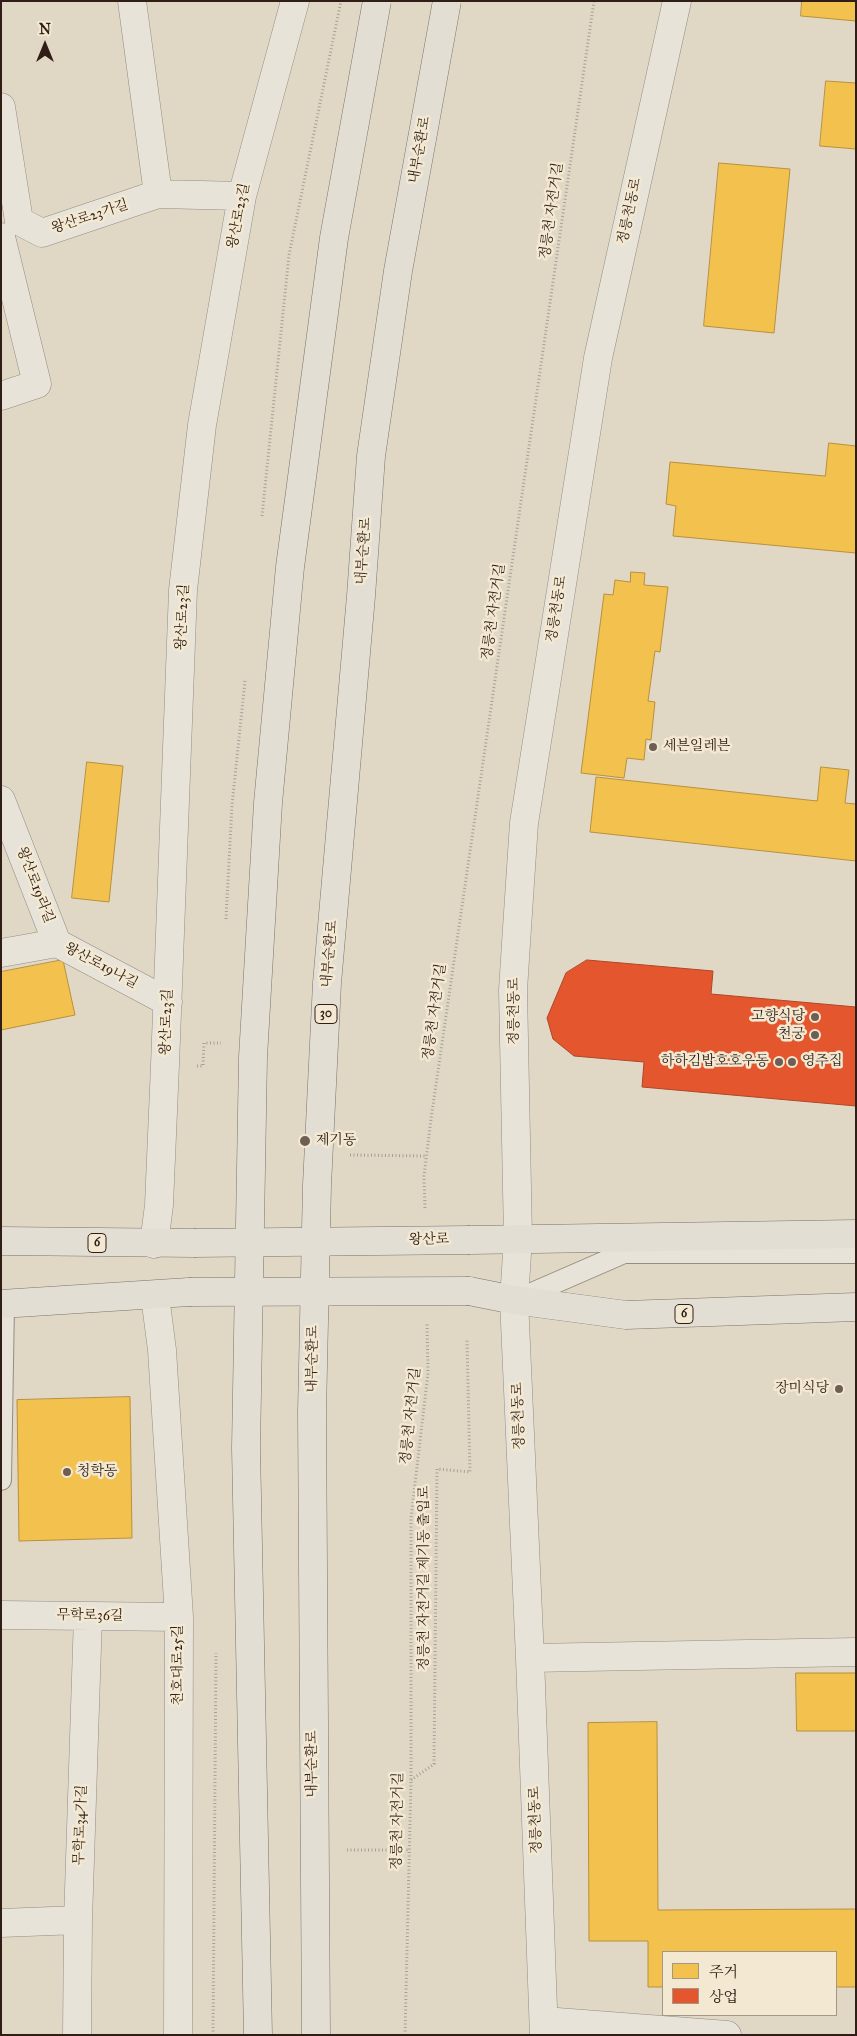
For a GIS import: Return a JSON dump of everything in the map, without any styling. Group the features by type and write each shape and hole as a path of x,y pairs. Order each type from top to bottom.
{"main road":[{"path":"258,2035 246,1448 254,1037 268,803 290,567 334,238 377,1"},
{"name":"내부순환로","path":"316,2035 312,1412 317,1185 327,983 361,596 371,456 398,271 447,1"},
{"name":"왕산로","path":"1,1242 154,1244 518,1238 687,1238 856,1234"},
{"name":"6","path":"2,1304 155,1296 189,1292 469,1290 514,1300 626,1315 856,1307"}],"street":[{"path":"132,1 158,194"},
{"name":"왕산로23길","path":"154,1244 159,1205 184,590 202,426 242,196 295,1"},
{"name":"정릉천동로","path":"544,2028 514,1300 518,1238 513,990 524,823 598,358 677,1"},
{"name":"왕산로23가길","path":"1,107 20,220 42,233 158,194 242,196"},
{"path":"1,237 38,384 1,396"},
{"name":"왕산로19라길","path":"1,800 57,943"},
{"name":"왕산로19나길","path":"1,954 57,943 168,1002"},
{"name":"천호대로25길","path":"155,1296 162,1350 179,1617 178,2035"},
{"name":"무학로36길","path":"1,1614 179,1617"},
{"name":"무학로34가길","path":"77,2035 78,1920 88,1616"},
{"path":"530,1658 856,1652"},
{"path":"1,1923 78,1920"},
{"path":"544,2028 728,2035"}],"lane":[{"path":"514,1300 624,1253 856,1253"},
{"path":"1,1480 2,1304"}],"path":[{"name":"정릉천 자전거길","path":"425,1215 424,1176 431,1119 594,1"},
{"name":"정릉천 자전거길","path":"405,2035 411,1781 411,1518 428,1373 427,1314"},
{"name":"정릉천 자전거길 제기동 출입로","path":"411,1781 434,1764 437,1469 470,1472 467,1339"},
{"path":"214,2035 216,1651"}],"pier":[{"path":"363,1 492,1 441,274 424,460 385,796 364,1051 356,1437 363,2035 225,2035 238,1142 250,820 320,241"}],"building: 주거":[{"path":"802,1 856,1 856,21 801,16"},
{"path":"826,81 856,83 856,149 820,146"},
{"path":"719,163 790,169 774,333 704,326"},
{"path":"829,443 856,446 856,553 673,536 676,506 666,504 670,462 825,476"},
{"path":"631,572 645,573 644,585 668,587 660,652 655,651 648,701 655,702 651,740 646,739 644,760 627,758 624,778 581,773 604,594 613,595 615,580 630,582"},
{"path":"87,762 123,766 109,902 72,898"},
{"path":"821,767 849,770 845,803 856,804 856,861 590,832 596,777 817,801"},
{"path":"63,960 75,1015 1,1030 1,972"},
{"path":"130,1397 132,1538 19,1541 17,1400"},
{"path":"796,1673 856,1673 856,1731 797,1731"},
{"path":"657,1722 658,1910 856,1909 856,1987 837,1987 837,1951 662,1951 662,1987 648,1987 648,1941 589,1941 588,1723"}],"building: 상업":[{"path":"587,960 713,971 711,994 856,1007 856,1106 642,1087 644,1062 574,1056 553,1039 547,1018 566,973"}],"place":[{"name":"세븐일레븐","path":"653,747"},
{"name":"고향식당","path":"815,1017"},
{"name":"천궁","path":"815,1035"},
{"name":"하하김밥호호우동","path":"779,1062"},
{"name":"영주집","path":"792,1062"},
{"name":"제기동","path":"305,1141"},
{"name":"장미식당","path":"839,1389"},
{"name":"청학동","path":"67,1472"}]}
